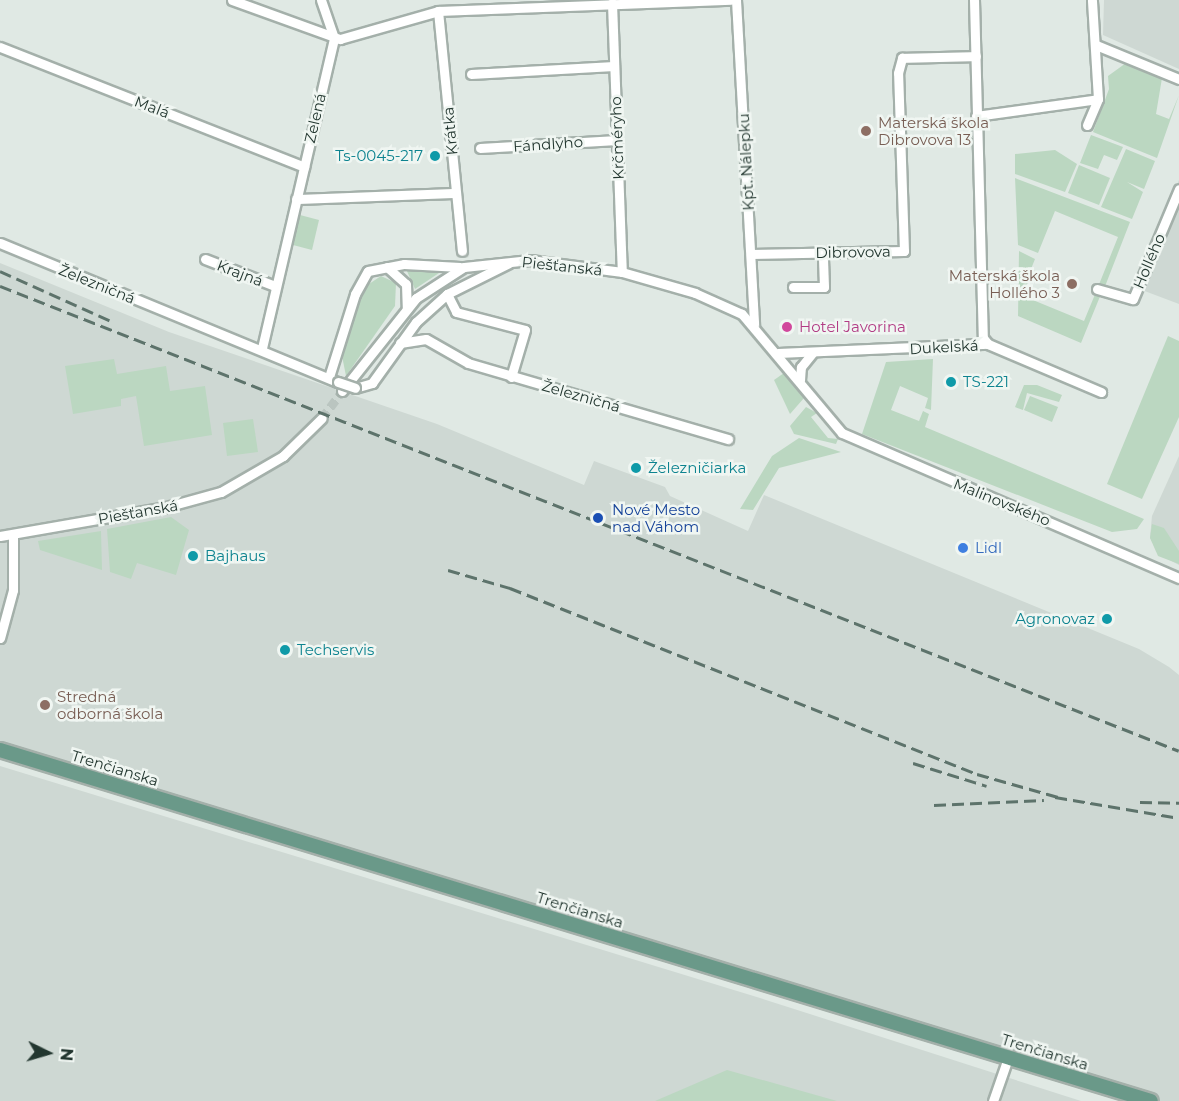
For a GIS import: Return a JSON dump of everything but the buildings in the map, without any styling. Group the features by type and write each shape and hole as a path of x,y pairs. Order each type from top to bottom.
{"main road":[{"name":"Trenčianska","path":"0,750 1150,1101"}],"street":[{"path":"232,0 334,38 438,11 480,4 731,0"},
{"path":"321,0 334,38"},
{"name":"Kpt. Nálepku","path":"736,0 754,325"},
{"path":"974,0 983,338 988,344"},
{"path":"1087,125 1098,99 1092,0"},
{"name":"Krčméryho","path":"612,3 622,272"},
{"name":"Krátka","path":"438,11 462,252"},
{"name":"Zelená","path":"262,348 334,38"},
{"path":"1096,45 1179,79"},
{"name":"Malá","path":"0,47 304,167"},
{"name":"Dibrovova","path":"751,254 904,250 898,73 902,58 976,56"},
{"path":"471,74 614,66"},
{"path":"976,116 1098,99"},
{"name":"Fándlyho","path":"480,148 616,140"},
{"name":"Hollého","path":"1097,289 1133,299 1179,189"},
{"path":"296,199 455,193"},
{"name":"Železničná","path":"0,243 262,348 329,377 340,387 355,388 372,383 400,343 420,338 468,363 728,439"},
{"path":"793,287 824,287 823,252"},
{"name":"Krajná","path":"205,259 275,286"},
{"path":"400,343 447,294 511,261"},
{"name":"Piešťanská","path":"340,387 407,308 464,267 511,261 622,272 716,301 754,325 842,433"},
{"path":"329,377 363,276 387,267 464,267"},
{"path":"387,267 406,284 407,308"},
{"path":"447,294 456,312 525,330 511,377"},
{"name":"Dukelská","path":"778,353 988,344 1101,392"},
{"path":"800,380 801,367 813,352"},
{"name":"Piešťanská","path":"0,536 166,507 220,492 268,466 322,418"},
{"name":"Malinovského","path":"842,433 1163,568 1179,578"},
{"path":"0,638 13,590 13,534"},
{"name":"Malinovského","path":"1163,568 1179,570"},
{"path":"993,1101 1008,1058"}],"shaded area":[{"path":"1104,0 1179,0 1179,69 1103,35"},
{"path":"1179,180 1179,304 1134,287"},
{"path":"0,263 169,332 437,424 584,485 594,461 665,487 670,496 748,531 764,495 1139,649 1169,667 1179,675 1179,1101 1153,1101 0,758"},
{"path":"1179,456 1179,565 1158,554 1150,537 1152,516"},
{"path":"0,766 760,998 1081,1101 0,1101"}],"green space":[{"path":"1126,63 1162,78 1156,114 1169,119 1179,95 1157,158 1093,132 1109,89 1108,76"},
{"path":"1091,135 1123,147 1117,160 1104,155 1098,169 1080,163"},
{"path":"1126,149 1155,161 1144,189 1127,182 1143,192 1132,219 1101,207"},
{"path":"1055,150 1077,164 1065,192 1015,174 1015,154"},
{"path":"1079,165 1110,178 1099,205 1068,193"},
{"path":"1015,178 1130,222 1104,289 1098,287 1118,237 1055,211 1038,253 1018,245"},
{"path":"300,215 319,220 312,250 293,245"},
{"path":"1019,251 1035,259 1027,279 1028,298 1084,321 1096,292 1101,294 1081,343 1018,316"},
{"path":"406,269 442,271 415,289"},
{"path":"381,276 396,283 395,306 346,376 342,356 353,318 366,286"},
{"path":"1168,336 1179,341 1179,417 1142,499 1107,484"},
{"path":"114,359 117,374 166,366 170,391 205,386 212,435 144,446 136,396 121,399 121,406 73,414 65,366"},
{"path":"933,359 931,410 925,408 928,398 900,386 891,410 919,421 923,411 929,414 925,427 1144,519 1137,529 1112,532 862,434 886,362"},
{"path":"784,373 804,398 790,414 774,380"},
{"path":"1024,385 1037,385 1062,395 1059,402 1027,393 1023,410 1015,407"},
{"path":"1030,396 1058,407 1052,422 1024,410"},
{"path":"806,407 817,413 811,417 828,438 838,439 836,444 794,434 790,426"},
{"path":"253,419 258,452 227,456 223,423"},
{"path":"799,438 841,452 779,468 753,510 740,509 772,456"},
{"path":"171,517 189,530 176,575 137,563 131,579 110,572 107,529"},
{"path":"1152,524 1164,528 1179,551 1179,564 1158,556 1150,538"},
{"path":"101,531 102,570 40,550 38,541"},
{"path":"727,1070 837,1101 655,1101"}],"tunnel":[{"path":"322,418 342,391"}],"railway":[{"path":"0,271 111,321"},
{"path":"0,286 1179,751"},
{"path":"448,570 510,588 977,774 1062,798"},
{"path":"913,763 987,786"},
{"path":"1055,797 1179,818"},
{"path":"934,805 1044,800"},
{"path":"1140,802 1179,803"}],"place":[{"name":"Materská škola Dibrovova 13","path":"866,131"},
{"name":"Ts-0045-217","path":"435,156"},
{"name":"Materská škola Hollého 3","path":"1072,284"},
{"name":"Hotel Javorina","path":"787,327"},
{"name":"TS-221","path":"951,382"},
{"name":"Železničiarka","path":"636,468"},
{"name":"Nové Mesto nad Váhom","path":"598,518"},
{"name":"Lidl","path":"963,548"},
{"name":"Bajhaus","path":"193,556"},
{"name":"Agronovaz","path":"1107,619"},
{"name":"Techservis","path":"285,650"},
{"name":"Stredná odborná škola","path":"45,705"}]}
